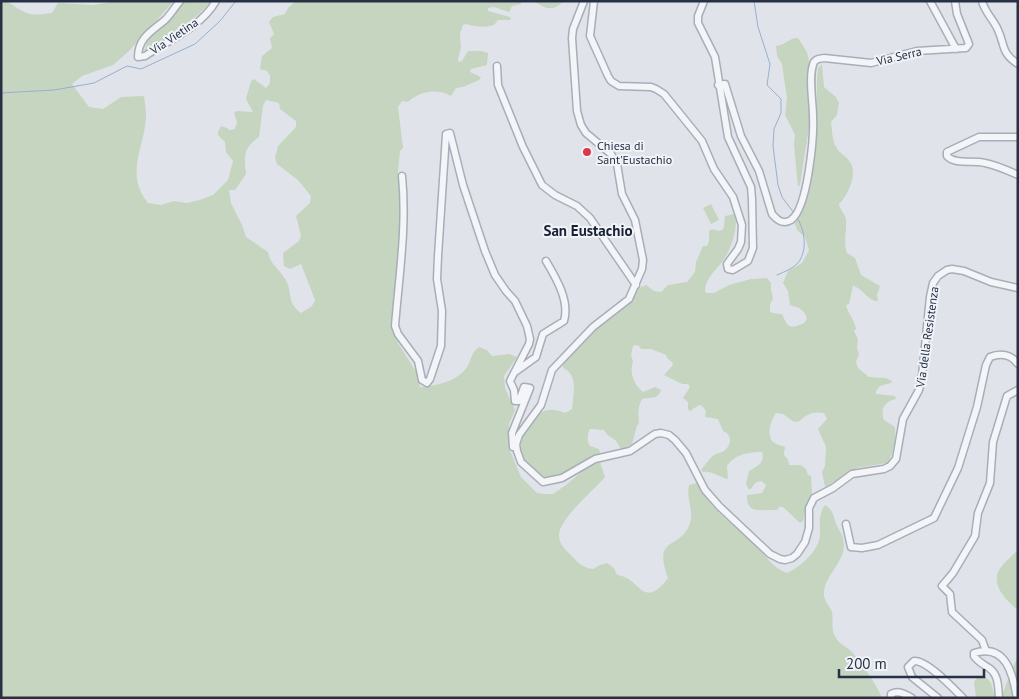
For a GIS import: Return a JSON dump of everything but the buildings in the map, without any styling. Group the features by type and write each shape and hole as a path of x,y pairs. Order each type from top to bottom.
{"street":[{"name":"Via Vietina","path":"180,1 167,18 142,40 138,48 138,57 145,56 192,26 216,1"},
{"path":"517,452 516,444 519,435 541,405 552,370 593,327 629,299 642,268 642,253 635,220 622,194 617,164 604,147 586,132 581,125 577,111 572,38 573,29 584,1"},
{"path":"594,1 590,36 611,81 619,86 651,87 664,94 702,141 714,169 733,197 742,225 738,250 727,264 728,269 733,270 748,261 753,248 752,199 750,187 728,137 714,57 698,23 698,16 704,1"},
{"path":"930,1 956,49 966,48 969,44 957,14 956,1"},
{"path":"982,1 998,29 1008,57 1018,64"},
{"name":"Via Serra","path":"718,85 725,84 741,136 759,171 772,214 780,221 786,222 792,219 798,212 807,180 814,133 812,78 815,61 824,58 871,63 917,51 956,49"},
{"path":"497,66 498,85 542,185 555,195 577,206 590,218 636,285"},
{"path":"402,176 404,224 395,326 398,334 418,362 422,380 427,383 430,380 441,346 442,311 437,279 445,150 444,138 448,132 450,133 464,185 494,275 515,300 527,326 530,339 510,382 514,390 515,400 519,400 524,387 530,388 512,433 513,451 517,452"},
{"path":"1018,137 979,137 951,148 947,152 947,156 954,160 983,162 1018,175"},
{"path":"514,372 536,357 543,334 564,321 566,316 566,307 557,280 546,261"},
{"name":"Via della Resistenza","path":"517,452 521,462 543,482 547,482 562,478 595,459 630,451 655,434 669,435 686,453 705,490 719,506 770,554 780,559 792,558 805,542 809,528 809,508 814,498 833,488 852,474 884,469 890,466 896,459 904,419 920,390 930,297 933,283 938,276 947,270 958,270 992,282 1018,288"},
{"path":"846,524 851,547 862,548 878,546 934,518 958,468 977,406 986,365 990,357 996,354 1007,355 1014,358 1018,364"},
{"path":"986,650 982,640 952,612 950,594 942,586 953,573 976,536 978,513 990,483 993,442 1007,396 1018,390"},
{"path":"999,698 996,676 992,670 977,661 974,652 986,650 996,652 1005,661 1013,675 1017,698"},
{"path":"938,698 910,674 908,667 914,661 930,668 963,698"},
{"path":"891,698 891,694 902,692 912,698"}],"green space":[{"path":"1,1 8,2 20,10 36,15 52,13 58,3 93,5 116,1 174,1 129,51 113,65 82,76 72,84 89,107 103,109 121,97 144,96 146,116 138,160 137,181 148,203 161,205 174,201 187,203 200,200 213,195 228,180 233,161 226,152 225,142 218,135 218,132 221,126 229,130 235,129 237,122 234,113 236,111 253,112 246,99 251,81 254,79 266,88 270,83 270,76 267,71 260,69 262,56 272,48 270,38 274,34 269,22 273,17 285,14 288,8 296,1 521,1 521,4 512,6 509,12 494,7 488,8 488,11 510,17 511,20 498,20 494,25 487,27 463,25 460,34 459,62 462,61 468,51 488,53 487,65 471,69 470,72 481,77 479,80 456,88 451,96 434,91 423,93 408,102 402,101 398,107 403,148 400,151 398,172 401,226 392,327 398,343 418,375 420,387 439,384 458,376 467,367 473,354 479,347 487,350 492,356 509,354 517,357 504,376 505,388 515,410 509,424 509,448 521,477 537,493 553,494 585,469 600,462 605,477 565,521 559,535 560,541 578,563 583,566 593,569 607,563 614,568 617,575 625,577 647,593 659,588 668,578 663,555 670,544 686,532 690,523 689,485 697,483 709,502 717,510 750,540 774,566 787,573 803,563 816,547 820,535 820,516 825,505 833,513 844,546 839,561 827,581 824,595 832,612 834,635 853,653 882,698 1,698","holes":["266,100 279,103 280,109 296,121 296,127 278,146 275,158 277,164 298,180 311,196 310,203 296,216 301,236 299,241 283,253 284,266 290,269 301,264 315,300 312,306 301,313 292,303 286,280 271,261 268,252 246,237 231,203 229,190 235,190 246,174 247,149 259,137 263,106"]},
{"path":"185,1 211,1 198,15 182,27 149,50 144,51 148,40"},
{"path":"534,1 563,1 556,7 549,8 541,6"},
{"path":"798,38 807,52 810,65 809,127 800,185 798,187 794,145 795,135 785,115 787,98 782,64 777,56 776,46"},
{"path":"822,64 824,87 836,97 839,103 837,115 831,122 834,142 838,150 850,162 853,172 849,190 839,204 846,219 845,241 847,253 855,258 861,275 880,286 877,295 878,301 874,301 860,289 853,286 849,304 846,305 854,323 856,329 854,331 858,339 857,348 859,354 856,362 858,368 869,377 886,378 892,381 880,386 876,391 876,394 895,396 896,399 886,404 883,409 884,420 895,427 894,446 887,463 857,468 825,487 822,472 825,466 826,447 818,429 827,419 824,413 810,414 800,421 794,422 783,414 776,413 770,428 771,439 774,443 785,447 784,454 788,459 789,465 801,465 806,469 808,475 811,476 812,494 806,505 803,521 800,523 783,507 779,507 777,510 753,509 747,502 747,495 762,493 766,485 761,481 755,483 751,489 748,489 746,483 749,471 762,462 762,452 747,453 738,456 730,462 727,466 728,479 710,472 703,472 701,470 710,458 727,448 730,442 728,434 723,431 718,419 705,417 706,411 702,406 699,405 690,411 688,409 688,402 683,398 690,387 688,384 682,384 664,375 673,365 666,355 651,349 641,349 636,345 633,346 631,355 633,361 632,374 635,382 643,392 655,387 661,390 656,397 642,399 639,423 632,444 623,449 620,448 616,441 604,430 590,429 588,436 589,444 599,449 599,454 583,461 568,472 544,479 524,460 521,444 529,425 542,412 554,410 565,413 572,409 573,380 568,371 563,368 563,362 597,326 624,308 639,288 646,285 654,291 661,292 668,285 687,282 695,272 696,262 703,246 707,246 709,231 712,229 722,230 725,216 734,214 736,219 735,231 725,258 709,279 705,292 714,293 729,285 751,279 767,278 771,283 773,299 770,304 770,311 782,314 789,326 792,327 806,321 807,318 804,312 790,305 788,291 783,283 788,271 802,263 809,250 805,237 797,230 795,224 801,208 816,136 817,79 818,68"},
{"path":"711,204 719,220 711,224 703,208"},
{"path":"1018,550 1018,610 1002,594 997,578 1002,566"},
{"path":"1018,658 1018,698 1001,698 1016,660"},
{"path":"978,676 986,677 991,683 995,698 976,698 974,682"}],"waterway":[{"path":"1,93 54,90 94,83 127,66 141,69 195,44 220,21 236,1"},
{"path":"754,1 758,27 770,64 767,85 781,99 781,113 774,129 773,146 778,185 782,197 794,213"},
{"path":"777,275 796,265 803,252 802,227 796,216"}],"place":[{"name":"Chiesa di Sant'Eustachio","path":"587,152"}],"district":[{"name":"San Eustachio","path":"588,230"}]}
